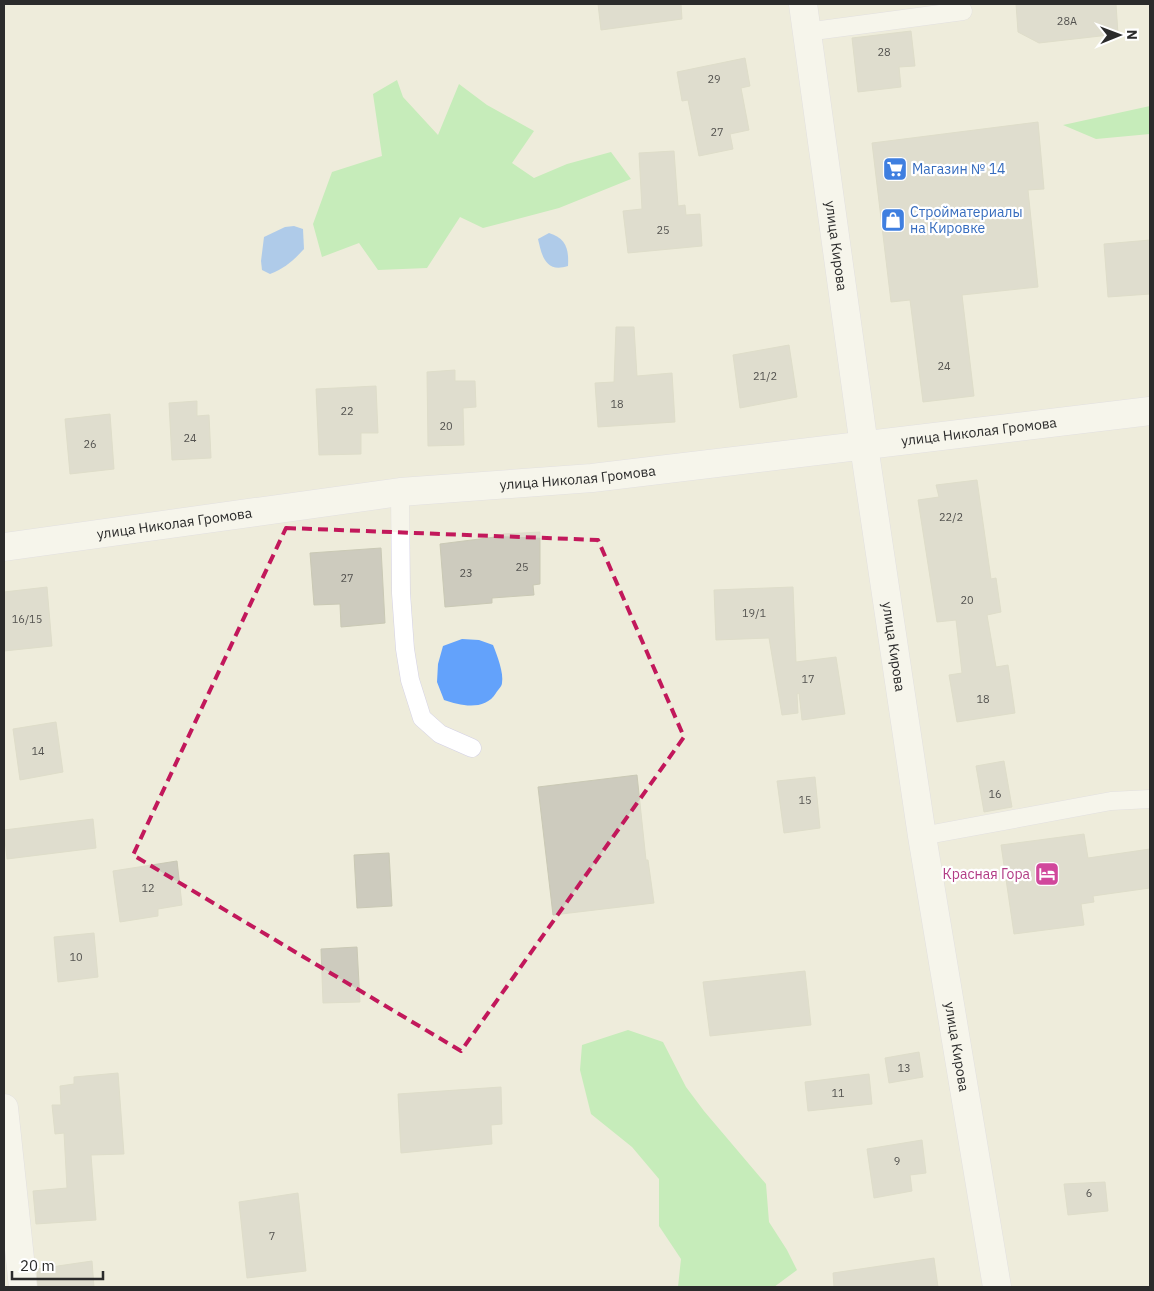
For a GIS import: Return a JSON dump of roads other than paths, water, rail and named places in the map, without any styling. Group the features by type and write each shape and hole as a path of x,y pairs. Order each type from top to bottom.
{"street":[{"name":"улица Кирова","path":"802,4 864,446 922,836 997,1287"},
{"name":"улица Николая Громова","path":"4,547 400,492 592,478 1150,411"},
{"path":"4,1108 23,1287"}],"lane":[{"path":"806,32 963,11"},
{"path":"400,492 401,593 405,649 410,680 422,718 440,734 472,748"},
{"path":"922,836 1112,801 1150,799"}],"water":[{"path":"294,226 303,229 304,249 280,270 270,274 262,270 261,261 264,237 285,227"},
{"path":"549,233 563,241 568,254 568,266 555,267 546,262 543,257 538,239"},
{"path":"462,639 479,640 493,645 500,664 502,679 501,685 486,703 472,706 444,700 437,682 438,664 443,646"}],"place":[{"name":"Магазин № 14","path":"895,169"},
{"name":"Стройматериалы на Кировке","path":"893,220"},
{"name":"Красная Гора","path":"1047,874"}]}
